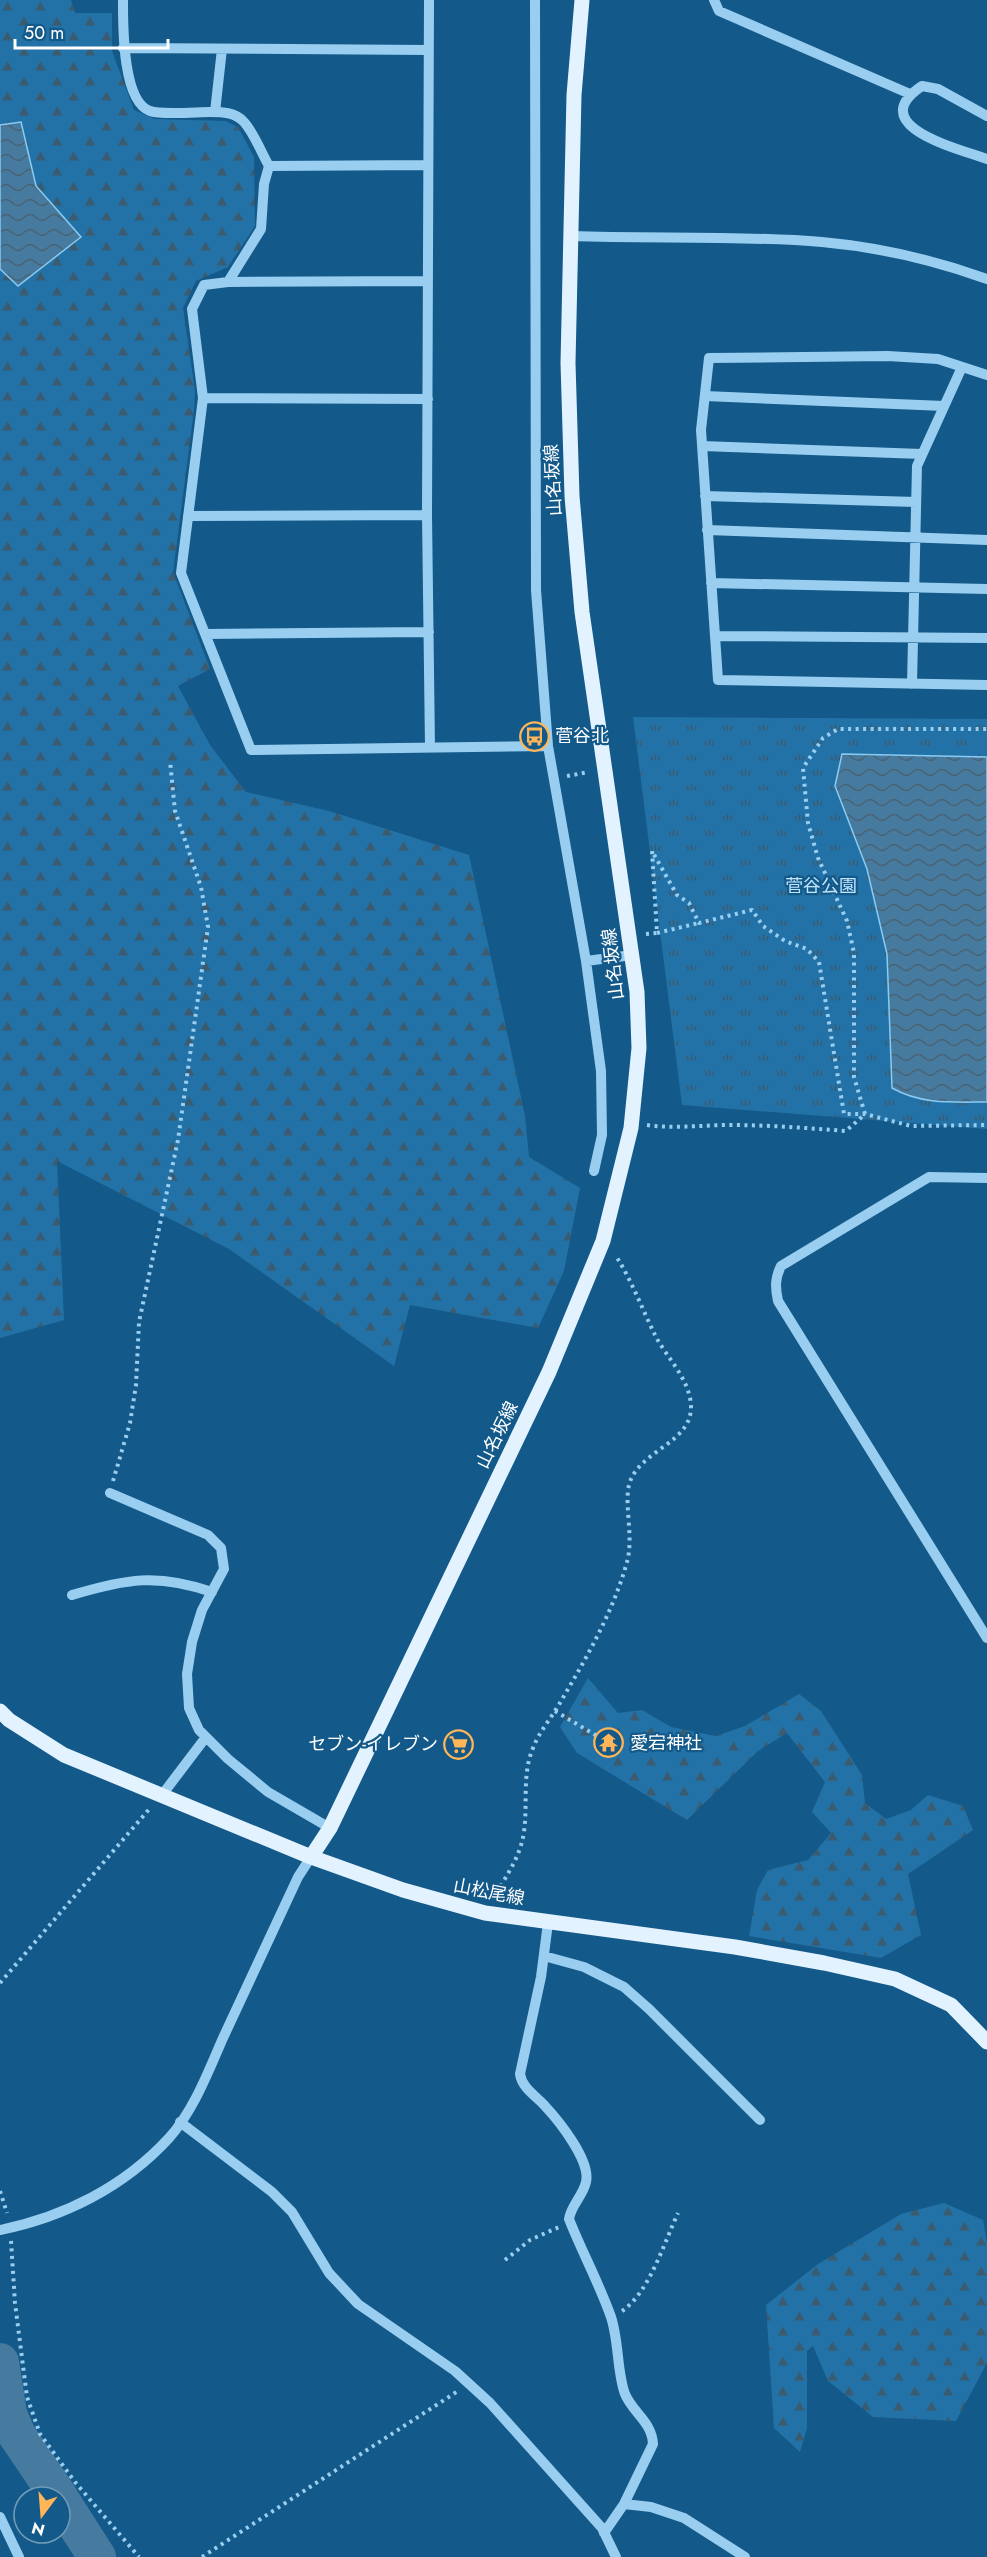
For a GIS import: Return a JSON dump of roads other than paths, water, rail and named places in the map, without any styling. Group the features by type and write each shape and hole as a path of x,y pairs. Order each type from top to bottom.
{"main road":[{"name":"山名坂線","path":"311,1857 330,1828 549,1372 603,1241 631,1128 639,1048 633,955 582,612 572,485 568,363 574,95 582,0"},
{"name":"山松尾線","path":"0,1711 9,1720 64,1755 311,1857 403,1890 485,1913 735,1947 895,1979 951,2005 987,2042"}],"street":[{"path":"123,0 123,48 126,66 140,104 151,112 233,114 244,121 269,166 264,184 261,229 228,282"},
{"path":"429,0 427,515 430,748"},
{"path":"535,0 536,590 549,746 586,962 601,1071 602,1135 594,1171"},
{"path":"714,0 719,11 910,94"},
{"path":"123,48 428,50"},
{"path":"215,112 222,48"},
{"path":"987,116 938,89 922,86 910,94 904,111 908,124 922,136 987,159"},
{"path":"269,166 428,165"},
{"path":"571,236 824,242 869,248 924,260 987,279"},
{"path":"427,281 228,282 204,285 192,309 203,398 181,573 251,750 549,746"},
{"path":"987,375 938,360 888,356 709,358 702,446 718,680 987,685"},
{"path":"912,684 917,465 962,367"},
{"path":"705,396 944,406"},
{"path":"203,398 428,399"},
{"path":"702,446 922,454"},
{"path":"705,496 916,502"},
{"path":"188,516 427,515"},
{"path":"707,531 987,540"},
{"path":"711,583 987,589"},
{"path":"206,634 429,632"},
{"path":"715,636 987,638"},
{"path":"586,962 633,955"},
{"path":"987,1178 929,1177 782,1266 776,1276 778,1301 987,1638"},
{"path":"110,1493 208,1535 221,1548 224,1569 202,1610 192,1642 187,1674 189,1707 198,1730 228,1759 268,1792 330,1828"},
{"path":"72,1595 117,1582 141,1579 183,1582 212,1592"},
{"path":"162,1796 206,1737"},
{"path":"5,2229 52,2217 111,2187 164,2143 195,2100 298,1877 311,1857"},
{"path":"548,1923 544,1956 520,2074 521,2083 547,2107 577,2149 586,2167 586,2182 571,2208 569,2219 611,2317 624,2390 629,2403 644,2419 653,2434 653,2444 624,2504 604,2532"},
{"path":"544,1956 584,1966 624,1987 650,2009 760,2120"},
{"path":"180,2122 272,2192 292,2212 329,2273 358,2304 454,2371 490,2403 604,2532 616,2557"},
{"path":"624,2504 651,2507 684,2518 745,2557"},
{"path":"0,2517 19,2557"}],"water":[{"path":"21,122 36,186 81,237 18,286 0,269 0,125"},
{"path":"842,754 987,757 987,1102 927,1100 892,1088 887,954 867,869 835,786"}],"waterway":[{"path":"0,2362 8,2414 17,2435 51,2485"},
{"path":"72,2518 97,2557"}],"place":[{"name":"菅谷北","path":"534,736"},
{"name":"愛宕神社","path":"609,1743"},
{"name":"セブン-イレブン","path":"459,1744"}],"park label":[{"name":"菅谷公園","path":"821,886"}]}
